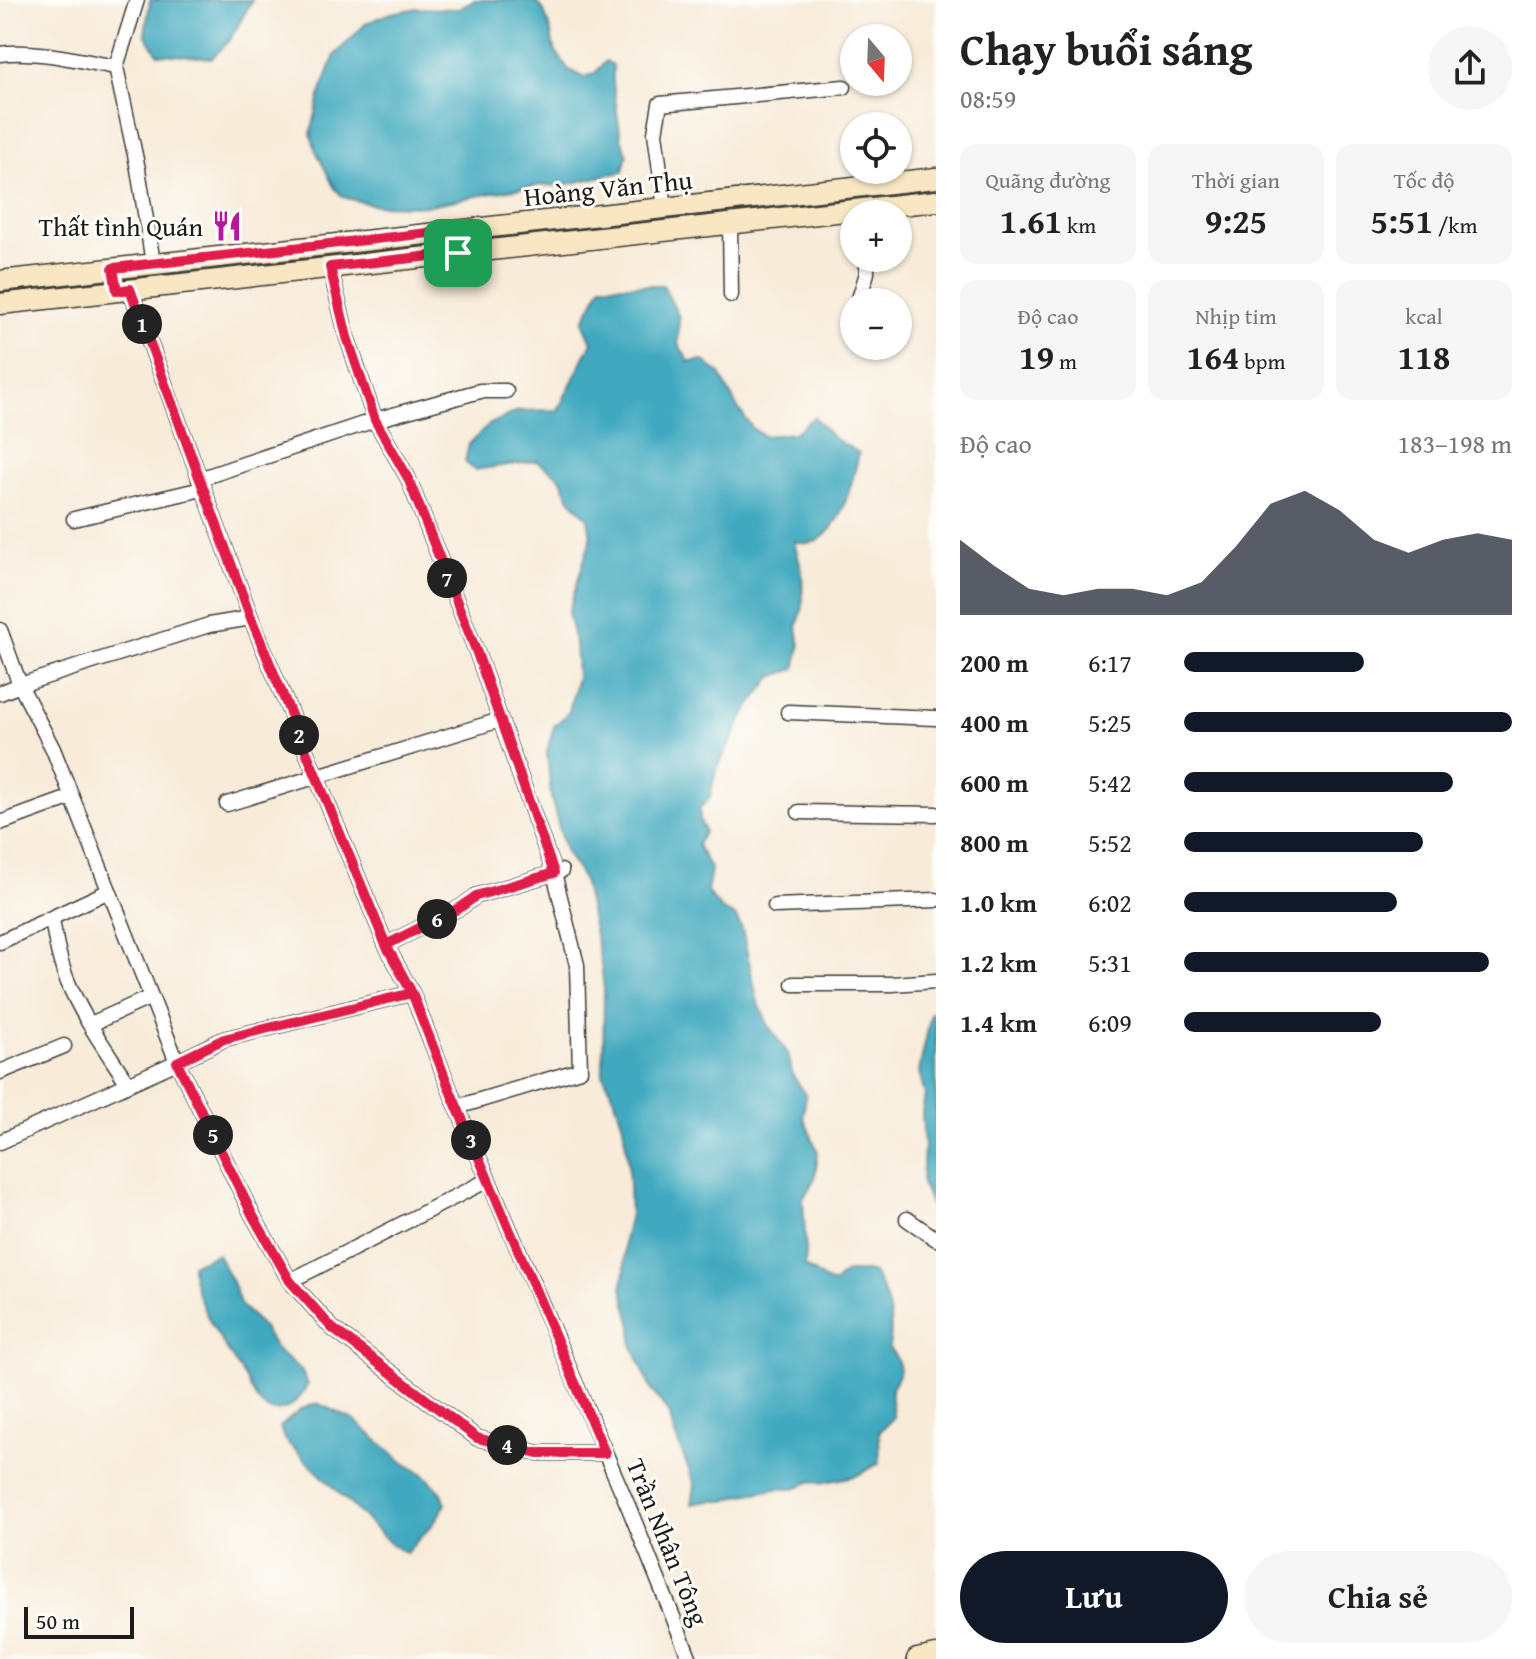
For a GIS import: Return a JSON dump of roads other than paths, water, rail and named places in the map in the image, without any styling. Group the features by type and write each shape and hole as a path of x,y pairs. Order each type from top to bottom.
{"main road":[{"name":"Hoàng Văn Thụ","path":"0,281 936,178"},
{"name":"Hoàng Văn Thụ","path":"912,205 936,201"},
{"name":"Hoàng Văn Thụ","path":"0,304 840,214"},
{"path":"456,230 458,253"},
{"path":"113,268 123,290"},
{"path":"917,1659 936,1655"}],"street":[{"path":"137,0 116,67 138,169 153,263"},
{"path":"0,54 46,56 116,67"},
{"path":"665,208 655,133 660,104 840,87"},
{"path":"730,223 731,295"},
{"path":"330,267 347,337 375,420 408,478 558,871 577,965 580,1070 457,1107"},
{"name":"Trần Nhân Tông","path":"123,290 251,618 386,945 412,993 690,1659"},
{"path":"74,519 200,484 375,420 480,391 506,391"},
{"path":"0,693 209,625 251,618"},
{"path":"0,630 20,685 53,749 177,1062 253,1216 290,1281 332,1328 477,1438 538,1453 605,1453"},
{"path":"788,712 936,718"},
{"path":"227,804 500,720"},
{"path":"0,823 72,797"},
{"path":"799,812 936,814"},
{"path":"386,945 461,907 476,896 558,871"},
{"path":"0,942 109,891"},
{"path":"775,906 936,900"},
{"path":"52,918 55,941 67,981 128,1084"},
{"path":"793,984 936,981"},
{"path":"0,1142 224,1039 412,993"},
{"path":"91,1024 151,997"},
{"path":"0,1072 64,1046"},
{"path":"290,1281 488,1180"},
{"path":"907,1219 936,1239"}],"water":[{"path":"150,0 252,0 230,40 212,58 158,54 145,34"},
{"path":"473,0 534,0 543,9 554,49 569,70 584,77 594,74 606,61 613,65 621,138 627,154 623,172 561,186 508,190 425,206 374,205 343,197 334,187 311,134 321,91 335,55 366,23 391,13 417,8 458,9"},
{"path":"602,285 663,285 679,317 678,343 689,362 703,360 720,374 753,429 765,436 794,433 814,417 832,437 859,453 843,507 828,532 818,540 807,543 794,541 802,572 803,607 797,627 800,647 795,669 772,677 747,710 716,771 709,800 700,807 700,821 705,831 697,845 711,870 707,892 721,909 735,916 742,929 757,999 768,1025 788,1054 793,1076 806,1095 803,1116 818,1152 815,1178 803,1199 805,1266 834,1284 846,1272 872,1272 878,1280 888,1308 891,1329 889,1348 899,1366 899,1375 891,1394 893,1418 879,1432 880,1463 856,1476 820,1483 812,1481 792,1489 776,1489 726,1501 692,1504 695,1485 669,1412 652,1391 632,1345 632,1326 622,1288 624,1241 630,1214 628,1160 623,1126 603,1074 604,989 601,963 583,880 565,850 551,798 547,751 554,726 569,712 577,676 575,643 568,613 591,538 588,518 570,499 560,477 537,461 474,470 465,462 469,444 490,424 518,411 558,410 592,342 583,322"},
{"path":"936,1012 936,1214 922,1184 925,1095 919,1072 931,1013"},
{"path":"217,1254 241,1306 260,1324 278,1352 300,1369 308,1384 298,1399 283,1410 270,1410 261,1405 205,1312 196,1289 192,1264"},
{"path":"317,1403 354,1420 404,1463 425,1475 442,1493 446,1504 433,1524 406,1553 392,1545 284,1439 280,1427 301,1409"}],"place":[{"name":"Thất tình Quán","path":"227,226"}]}
